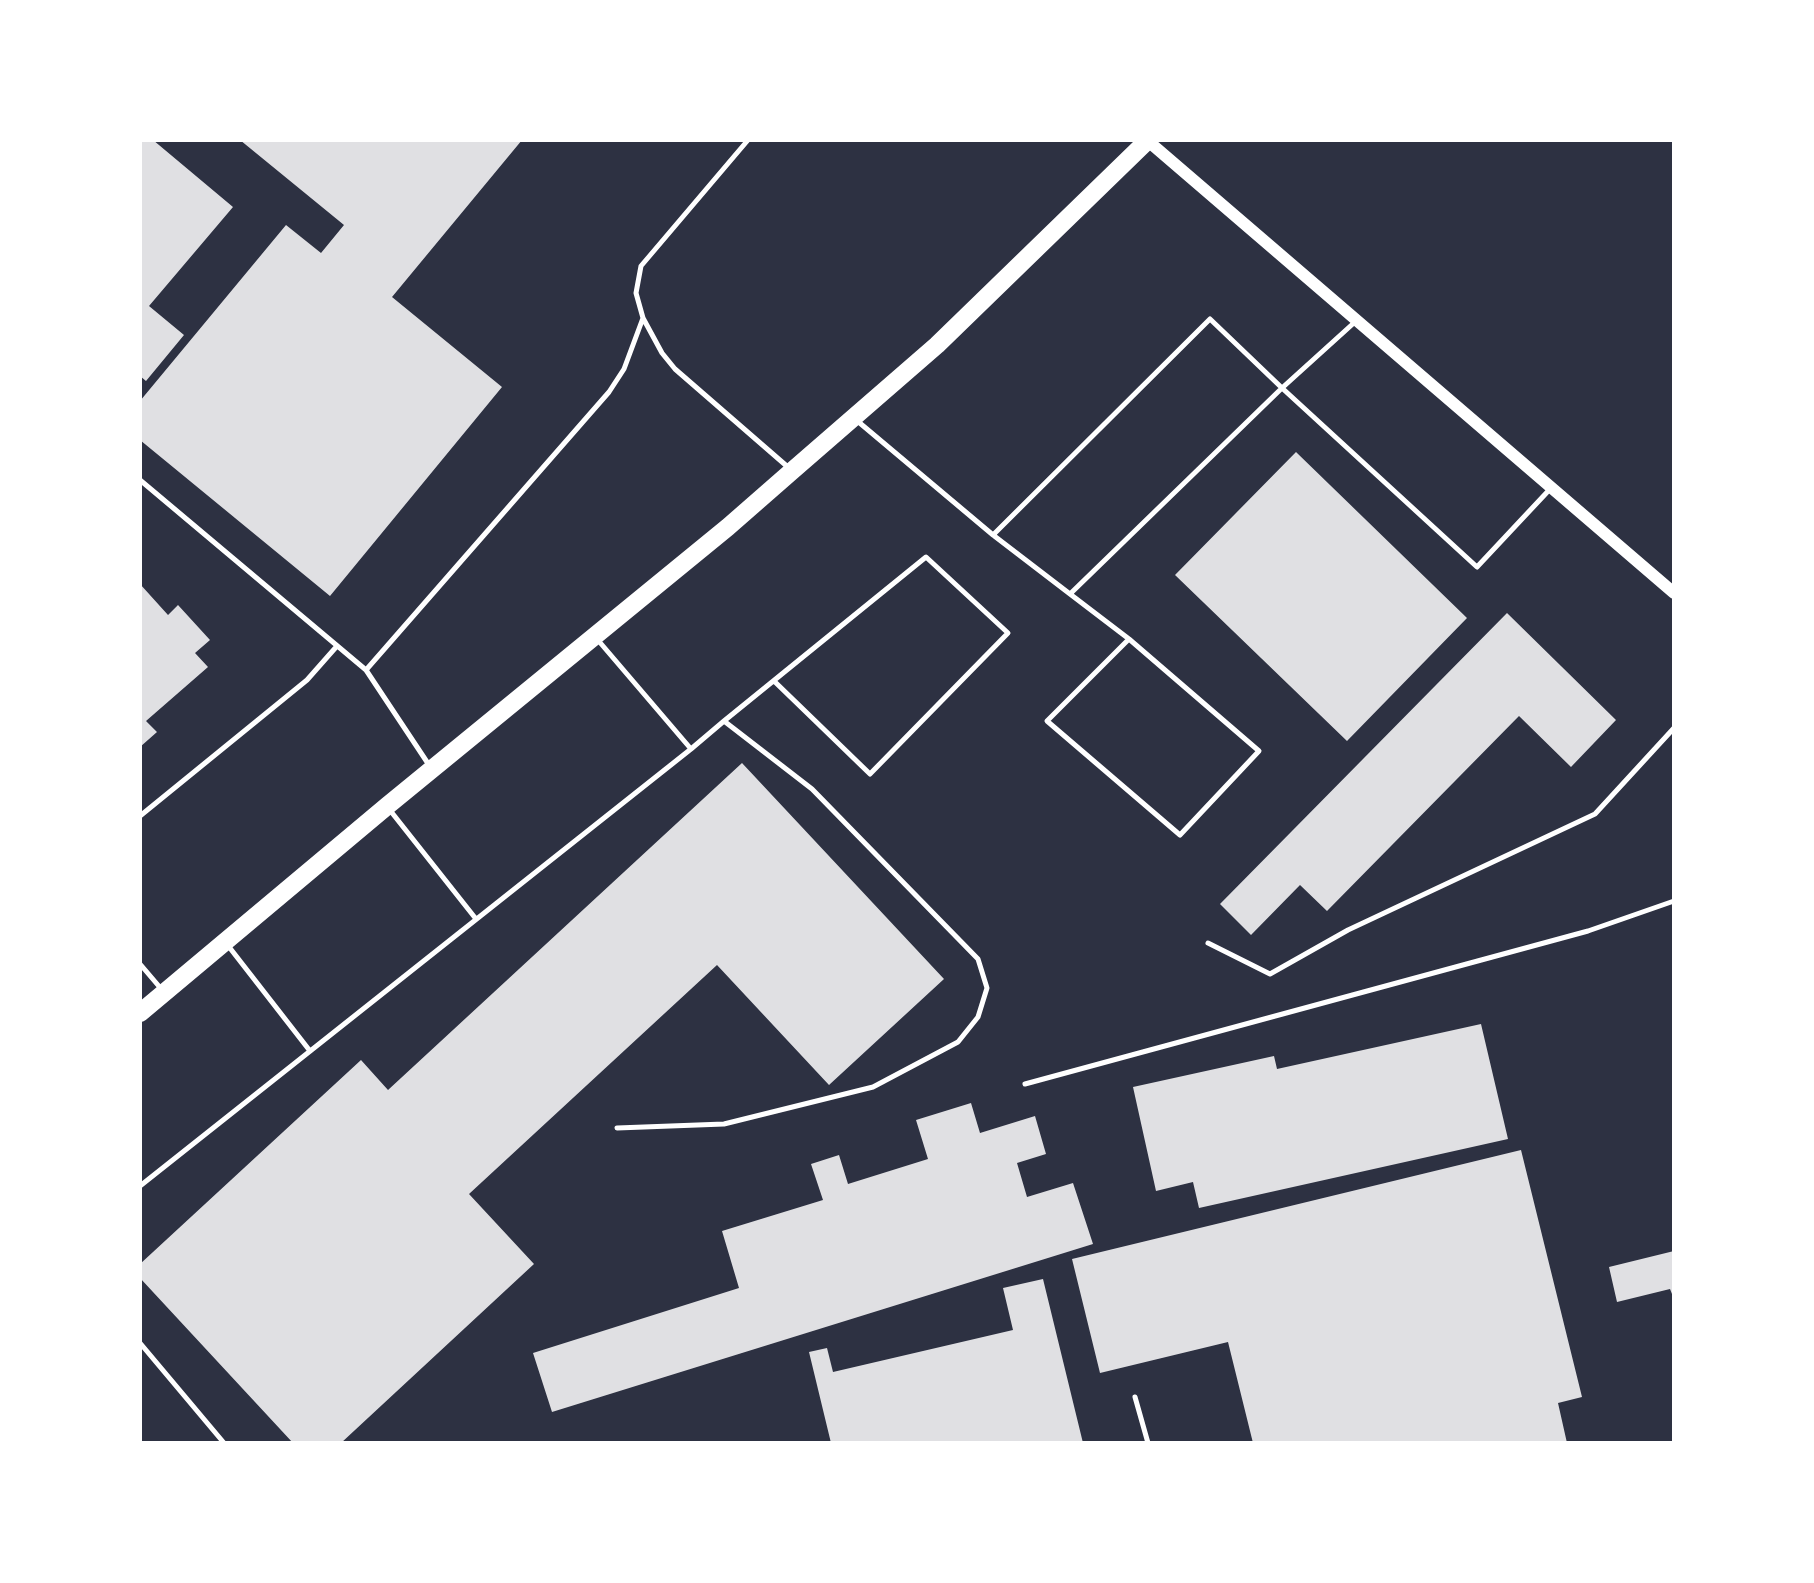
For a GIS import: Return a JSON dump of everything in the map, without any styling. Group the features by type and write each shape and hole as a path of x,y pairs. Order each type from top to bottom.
{"main road":[{"path":"140,1013 792,471 937,345 1148,140"}],"street":[{"path":"1148,140 1674,593"}],"lane":[{"path":"748,140 641,266 636,293 643,318 662,353 675,369 792,471"},
{"path":"366,670 609,392 624,369 643,318"},
{"path":"993,535 1210,318 1477,567 1551,488"},
{"path":"1070,594 1282,388 1356,321"},
{"path":"853,417 993,535 1129,639 1259,751 1180,835 1047,721 1129,639"},
{"path":"140,480 366,670 433,771"},
{"path":"140,1186 691,749 724,721 926,557 1008,633 870,774 774,681"},
{"path":"595,637 691,749"},
{"path":"140,816 307,680 337,646"},
{"path":"617,1128 724,1124 873,1087 958,1042 978,1017 988,988 978,959 812,789 724,721"},
{"path":"1208,943 1270,974 1348,930 1595,814 1674,727"},
{"path":"387,806 476,919"},
{"path":"1025,1084 1588,931 1674,901"},
{"path":"226,942 310,1051"},
{"path":"140,964 164,992"},
{"path":"140,1343 225,1443"},
{"path":"1135,1397 1148,1443"}],"building":[{"path":"140,140 153,140 233,207 149,306 184,335 146,381 140,376"},
{"path":"240,140 522,140 392,297 502,387 330,596 140,440 140,401 286,225 321,253 344,225"},
{"path":"1296,452 1467,618 1347,741 1175,575"},
{"path":"140,584 168,615 178,605 210,640 195,653 208,667 146,721 157,732 140,747"},
{"path":"1507,613 1616,720 1571,767 1519,716 1327,911 1300,885 1251,935 1220,904"},
{"path":"742,763 944,979 829,1085 717,965 469,1194 534,1264 341,1443 293,1443 140,1278 140,1264 361,1060 388,1090"},
{"path":"1481,1024 1508,1139 1199,1208 1193,1182 1156,1191 1133,1087 1274,1056 1277,1069"},
{"path":"971,1103 980,1133 1035,1116 1046,1154 1017,1163 1027,1197 1073,1183 1093,1244 552,1412 533,1353 739,1288 722,1231 823,1200 811,1164 839,1155 848,1184 928,1159 916,1120"},
{"path":"1521,1150 1582,1397 1558,1403 1567,1443 1253,1443 1228,1342 1100,1373 1072,1259"},
{"path":"1674,1251 1674,1299 1670,1289 1617,1302 1609,1267"},
{"path":"1043,1279 1083,1443 831,1443 809,1352 827,1348 833,1372 1013,1330 1003,1288"}]}
